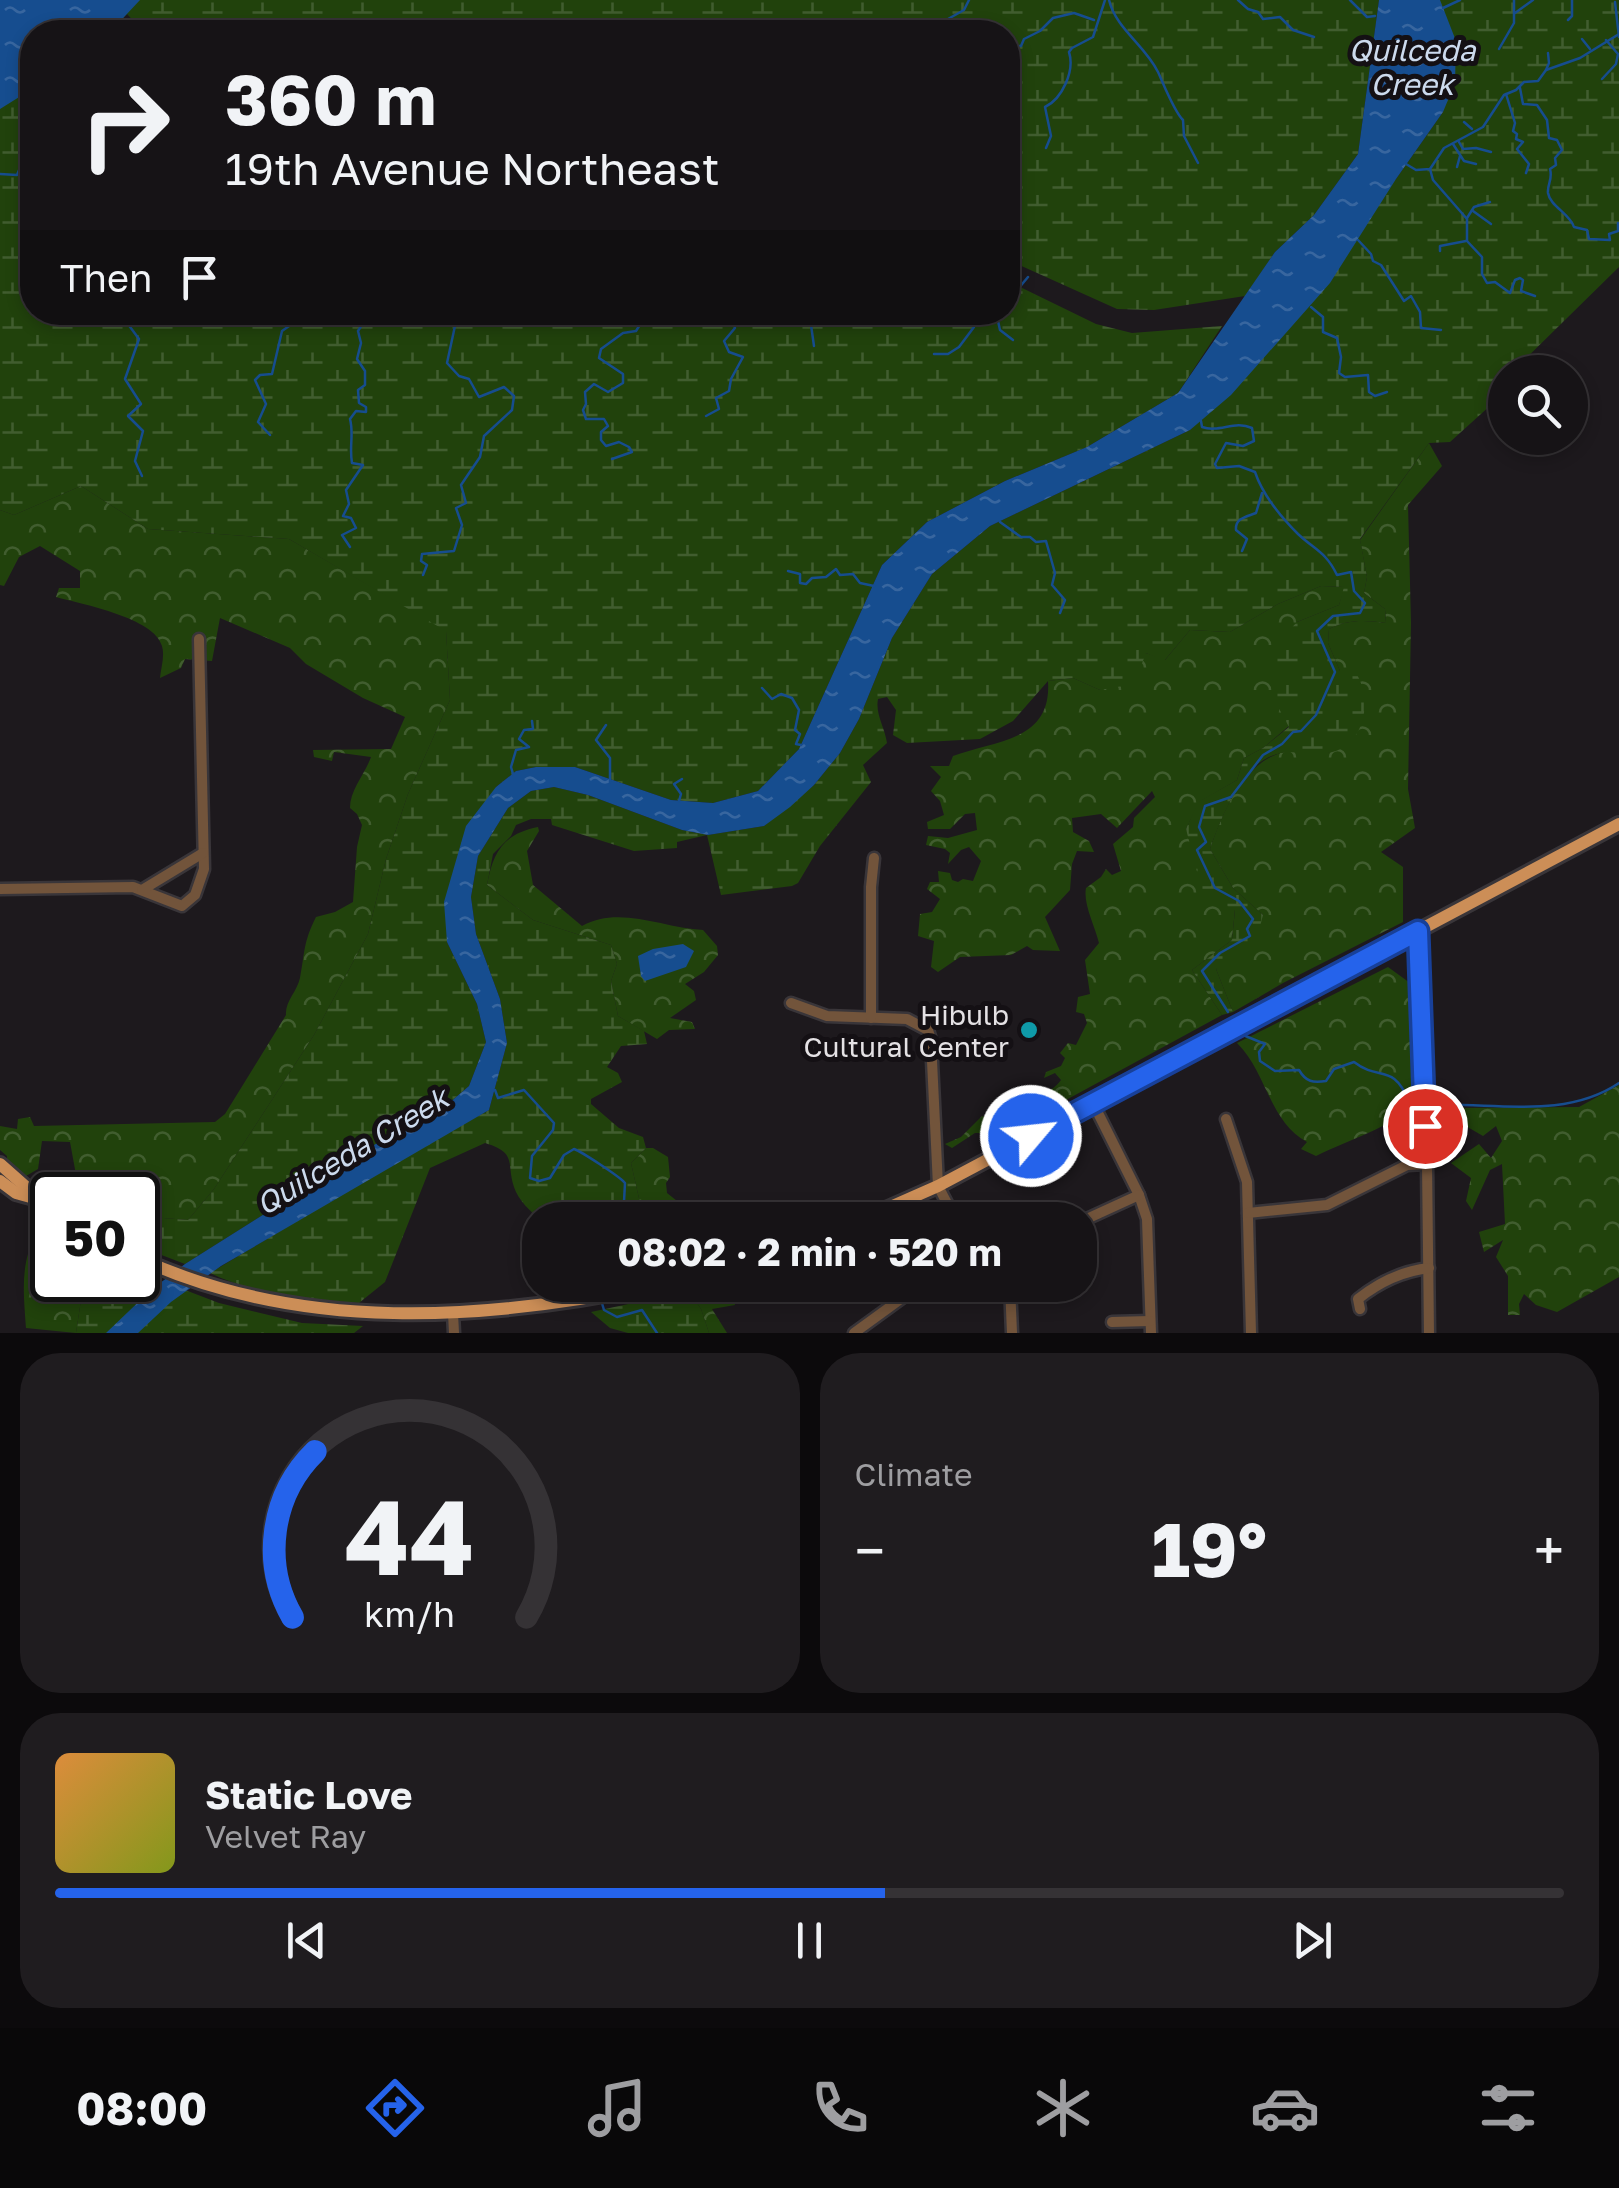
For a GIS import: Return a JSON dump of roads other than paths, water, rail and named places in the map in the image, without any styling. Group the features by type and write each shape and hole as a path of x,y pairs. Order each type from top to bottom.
{"main road":[{"path":"902,1202 1619,824"},
{"path":"0,1164 30,1193"},
{"path":"0,1181 30,1197"},
{"path":"160,1268 230,1292 315,1308 370,1313 453,1313 569,1302"}],"street":[{"path":"0,889 132,887 182,906 195,895 203,853 199,638"},
{"path":"142,890 203,853"},
{"path":"872,1018 874,858"},
{"path":"1418,931 1429,1333"},
{"path":"790,1003 827,1016 916,1022 929,1034 938,1186 946,1202"},
{"path":"1093,1103 1139,1194 1147,1219 1150,1327 1112,1322"},
{"path":"1226,1119 1243,1162 1251,1333"},
{"path":"1248,1212 1327,1204 1407,1165 1427,1164"},
{"path":"1097,1214 1139,1194"},
{"path":"1360,1309 1358,1299 1367,1292 1410,1270 1428,1268"},
{"path":"854,1333 897,1302"},
{"path":"1011,1302 1012,1333"},
{"path":"453,1313 454,1333"}],"water":[{"path":"0,0 140,0 121,20 20,20 20,96 0,109"},
{"name":"Quilceda Creek","path":"1379,0 1440,0 1456,41 1455,83 1443,112 1330,283 1231,395 1190,430 990,526 932,574 892,638 859,719 840,753 814,785 764,826 708,835 554,787 531,791 508,808 478,856 471,897 476,934 500,999 507,1043 489,1110 221,1266 171,1302 138,1333 106,1333 138,1302 160,1302 160,1283 185,1264 382,1140 434,1116 469,1086 486,1042 477,1004 447,942 444,902 466,826 496,787 516,771 575,767 671,800 713,803 758,791 799,749 882,565 927,522 1005,481 1087,447 1178,393 1275,252 1314,215 1358,154"},
{"path":"683,944 694,951 686,967 645,981 638,956"}],"waterway":[{"path":"948,19 964,10 969,0"},
{"path":"1046,148 1051,136 1045,107 1066,84 1069,52 1093,37 1105,0"},
{"path":"1109,0 1118,20 1158,72 1183,120 1184,136 1198,163"},
{"path":"1238,0 1263,19 1280,17 1293,30 1314,37"},
{"path":"1350,0 1367,17 1375,16"},
{"path":"1443,8 1460,0"},
{"path":"1499,49 1514,23 1514,0"},
{"path":"1515,13 1533,0"},
{"path":"1568,20 1572,16 1572,0"},
{"path":"1615,2 1619,37"},
{"path":"1020,46 1053,18 1074,13 1094,20"},
{"path":"1406,164 1416,170 1430,169 1444,148 1483,127 1504,95 1524,82 1538,81 1546,70 1580,58 1619,34"},
{"path":"1582,39 1590,49"},
{"path":"1602,79 1616,64 1618,54 1606,40"},
{"path":"1546,70 1548,53"},
{"path":"1520,88 1523,104 1537,105 1547,120 1549,138 1557,140 1562,150 1550,169 1548,193 1552,202 1574,227 1587,230 1589,239 1610,240 1609,234 1618,231 1618,223"},
{"path":"1506,94 1515,123 1513,131 1516,139 1523,142 1517,149 1529,164 1526,173"},
{"path":"1464,122 1472,129"},
{"path":"1459,142 1463,149 1491,152"},
{"path":"1453,144 1464,161 1476,164"},
{"path":"1457,167 1460,156"},
{"path":"0,174 17,175 20,168"},
{"path":"1430,169 1433,180 1467,219 1467,241 1482,257 1482,274 1487,283 1495,282 1510,293 1515,280 1520,278 1521,291 1535,296"},
{"path":"1467,218 1474,207 1490,202"},
{"path":"1473,211 1491,224"},
{"path":"1358,240 1373,261 1381,265 1404,301 1411,296 1420,312 1421,328 1441,330"},
{"path":"1440,251 1440,246 1466,241"},
{"path":"1020,287 1028,277"},
{"path":"1311,307 1323,317 1323,332 1337,338 1339,373 1345,377 1368,375 1369,392 1375,396 1387,392"},
{"path":"129,325 139,339 125,379 141,404 128,416 143,431 135,461 142,476"},
{"path":"270,435 258,422 266,404 255,380 260,375 272,374 282,331 291,325"},
{"path":"350,547 342,535 356,528 351,518 343,516 349,504 346,490 363,465 352,463 350,419 356,411 366,412 366,407 359,403 358,390 365,385 365,371 357,359 362,325"},
{"path":"423,575 427,565 421,561 422,554 454,551 462,525 456,508 466,503 461,485 480,457 484,436 512,410 514,396 504,387 479,397 469,379 459,376 447,363 455,325"},
{"path":"612,459 632,452 619,442 606,446 601,440 601,432 608,426 604,419 586,419 585,392 594,384 608,392 623,383 623,374 599,358 601,349 623,333 636,331 640,325"},
{"path":"706,416 719,409 716,398 729,391 743,357 729,352 724,341 734,325"},
{"path":"811,325 814,346"},
{"path":"934,354 948,354 959,347 974,327 971,325"},
{"path":"999,325 1013,340"},
{"path":"1201,421 1202,427 1215,429 1239,425 1252,428 1254,441 1243,446 1226,443 1215,464 1217,468 1239,466 1255,472 1279,513 1324,556 1337,575 1351,572 1354,591 1365,603 1360,613 1333,616 1317,631 1335,672 1316,715 1301,731 1293,732 1263,755 1231,797 1205,806 1199,827 1206,842 1197,850 1215,888 1239,901 1253,919 1247,929 1250,936 1220,953 1202,971 1228,1012"},
{"path":"1242,551 1247,539 1236,530 1237,523 1256,513 1262,493"},
{"path":"1000,522 1021,537 1046,541 1055,573 1052,585 1065,600 1060,613"},
{"path":"788,571 800,574 800,583 806,584 836,569 840,575 853,574 860,583 874,586"},
{"path":"762,688 772,699 781,694 792,698 799,710 795,730 800,734 796,744 801,745"},
{"path":"513,774 516,750 529,747 519,739 524,730 533,729 532,721"},
{"path":"606,725 596,740 610,758 610,782"},
{"path":"679,801 681,794 674,784 682,779"},
{"path":"1243,1035 1265,1044 1259,1052 1260,1061 1275,1071 1299,1070 1307,1079 1321,1082 1334,1069 1354,1062 1391,1077 1409,1101 1419,1105"},
{"path":"1436,1105 1554,1105 1598,1094 1619,1083"},
{"path":"495,1090 498,1098 524,1090 554,1123 553,1130 532,1156 530,1178 550,1178 564,1155 574,1149 625,1183 624,1202"},
{"path":"602,1302 604,1310 617,1317 642,1310 657,1333"}],"place":[{"name":"Hibulb Cultural Center","path":"1029,1030"}]}
